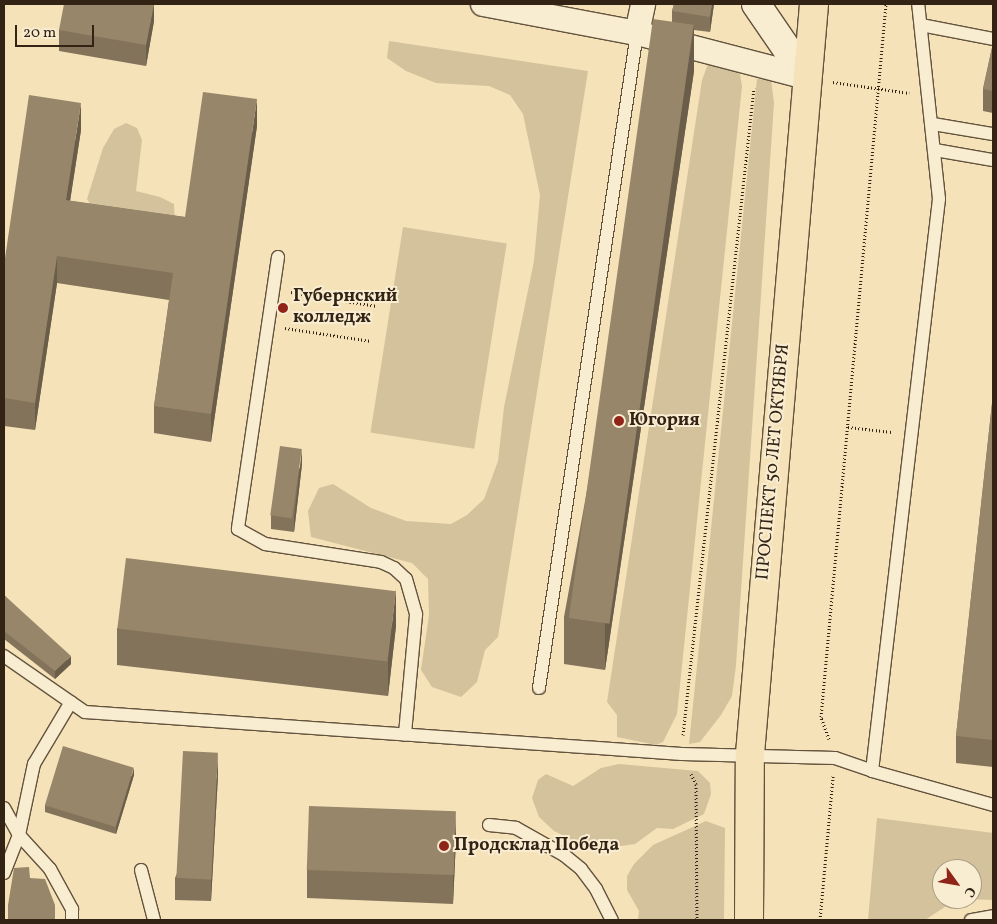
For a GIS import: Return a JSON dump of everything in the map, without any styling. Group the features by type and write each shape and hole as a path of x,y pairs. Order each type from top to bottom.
{"main road":[{"name":"ПРОСПЕКТ 50 ЛЕТ ОКТЯБРЯ","path":"749,920 750,754 806,77 814,4"}],"street":[{"path":"483,4 637,33 806,77"},
{"path":"637,33 643,4"},
{"path":"756,4 806,77"}],"lane":[{"path":"872,771 939,199 918,4"},
{"path":"921,25 993,40"},
{"path":"539,688 637,33"},
{"path":"932,124 993,134"},
{"path":"935,150 993,160"},
{"path":"278,258 238,529 265,544 381,562 394,568 406,579 416,615 405,734"},
{"path":"4,656 85,712 682,754 750,754 835,758 872,771 993,805"},
{"path":"4,872 18,835 34,764 71,702"},
{"path":"4,808 18,835 50,869 72,909 72,920"},
{"path":"490,824 516,828 564,855 591,883 612,920"},
{"path":"141,870 154,920"},
{"path":"970,920 993,916"}],"path":[{"path":"820,920 835,758 821,717 886,4"},
{"path":"697,920 696,784 682,754 757,64"},
{"path":"806,77 929,96"},
{"path":"272,289 377,306"},
{"path":"267,326 371,341"},
{"path":"848,427 911,434"}],"shaded area":[{"path":"389,41 588,71 498,637 485,650 477,682 461,697 432,687 421,670 429,615 428,579 412,563 311,537 308,511 319,488 333,484 371,508 406,521 451,524 467,515 484,499 498,461 504,407 534,261 540,195 523,114 510,95 489,86 436,83 406,71 387,58"},
{"path":"708,64 725,67 740,74 742,86 677,714 663,742 656,745 617,737 617,715 607,702 702,80"},
{"path":"757,79 771,80 774,103 736,665 732,696 721,715 700,742 689,744"},
{"path":"126,123 137,128 142,140 136,191 160,197 174,204 175,225 96,214 87,199 103,148 114,129"},
{"path":"403,227 507,243 474,449 370,432"},
{"path":"619,764 698,771 710,783 711,794 704,814 673,829 657,828 635,844 592,850 554,831 539,817 532,798 538,780 546,774 573,786 601,768"},
{"path":"877,818 993,833 993,900 982,900 982,859 932,859 932,909 942,909 925,920 868,920"},
{"path":"706,821 725,828 724,920 638,920 639,911 627,890 627,876 634,864 653,845"}],"building":[{"path":"64,4 154,4 146,45 59,30"},
{"path":"674,4 712,4 710,17 672,11"},
{"path":"653,19 694,25 609,624 569,618"},
{"path":"993,43 993,91 983,89"},
{"path":"203,92 257,99 211,414 154,406 173,273 57,256 35,403 4,398 4,265 29,95 81,103 66,200 185,217"},
{"path":"993,394 993,740 956,736"},
{"path":"280,446 302,449 292,518 270,515"},
{"path":"126,558 396,591 387,662 117,628"},
{"path":"4,595 71,656 55,671 4,631"},
{"path":"63,746 134,768 116,827 45,805"},
{"path":"183,751 218,753 211,880 176,878"},
{"path":"309,806 456,811 454,875 307,870"},
{"path":"29,867 30,878 45,879 55,905 55,920 8,920 8,905 14,868"}],"place":[{"name":"Губернский колледж","path":"283,308"},
{"name":"Югория","path":"619,421"},
{"name":"Продсклад Победа","path":"444,846"}]}
